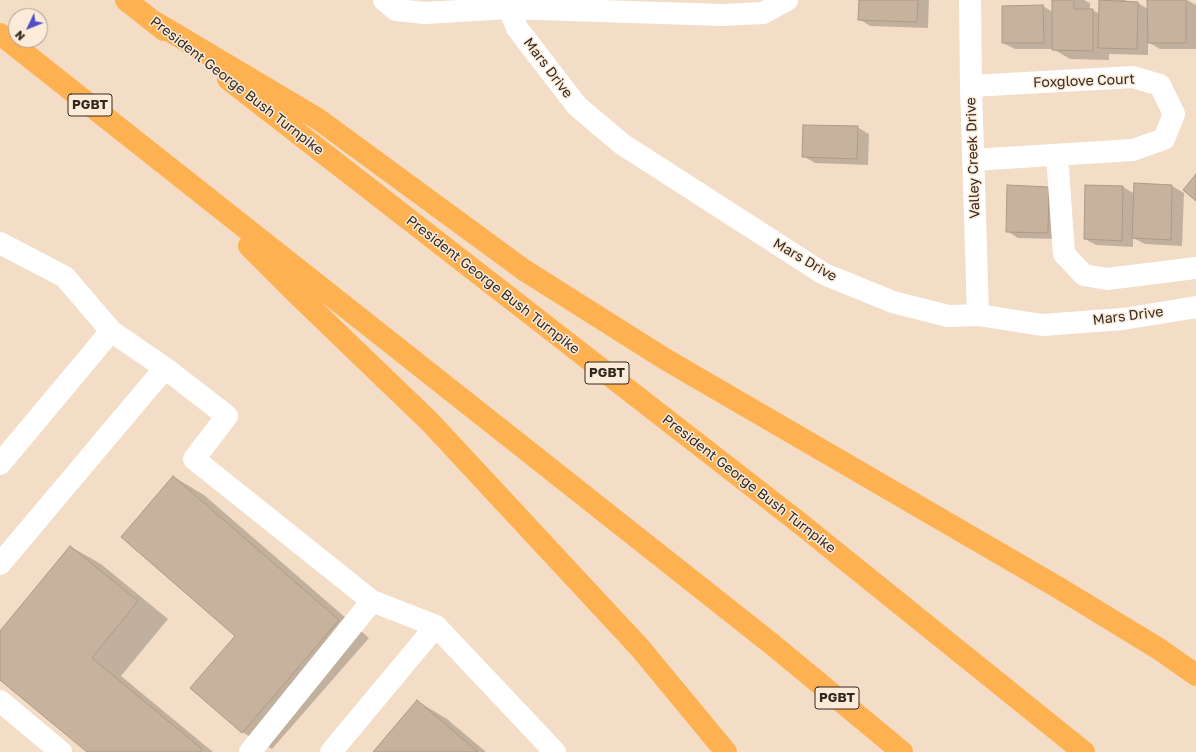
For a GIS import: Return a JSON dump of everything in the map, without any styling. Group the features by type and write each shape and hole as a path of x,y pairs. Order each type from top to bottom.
{"highway":[{"name":"President George Bush Turnpike","path":"126,0 791,516 1084,752"},
{"path":"153,21 318,119 524,270 659,355 1059,588 1159,649 1196,675"},
{"name":"PGBT","path":"0,34 767,640 902,752"},
{"path":"179,175 298,294 430,422 640,648 726,752"}],"street":[{"path":"384,0 396,10 425,13 508,4 722,15 763,13 787,0"},
{"name":"Valley Creek Drive","path":"970,0 978,315"},
{"name":"Mars Drive","path":"508,4 517,28 577,106 622,144 824,274 893,302 948,316 978,315 1042,325 1124,319 1196,307"},
{"name":"Foxglove Court","path":"971,86 1133,77 1160,85 1174,114 1164,139 1133,150 973,160"},
{"path":"1057,155 1064,254 1084,275 1107,279 1196,268"},
{"path":"0,244 65,277 111,331 165,368 227,416 194,459 372,601 436,626 555,752"},
{"path":"0,464 111,331"},
{"path":"0,564 165,368"},
{"path":"250,752 372,601"},
{"path":"331,752 436,626"},
{"path":"1,703 39,745 61,752"}],"building":[{"path":"859,0 918,0 917,22 858,20"},
{"path":"1052,0 1074,0 1074,9 1093,9 1093,51 1052,50"},
{"path":"1099,0 1138,2 1137,49 1098,48"},
{"path":"1147,0 1186,0 1186,43 1148,43"},
{"path":"1043,5 1044,43 1002,43 1002,6"},
{"path":"803,125 858,126 857,159 802,157"},
{"path":"1196,174 1196,201 1183,190"},
{"path":"1134,183 1172,185 1171,240 1132,238"},
{"path":"1007,185 1049,187 1048,233 1006,232"},
{"path":"1085,185 1123,186 1122,241 1084,239"},
{"path":"173,476 339,620 242,733 190,688 235,636 121,537"},
{"path":"70,546 138,601 92,658 202,749 200,752 87,752 0,680 0,631"},
{"path":"417,700 478,752 373,752"}]}
